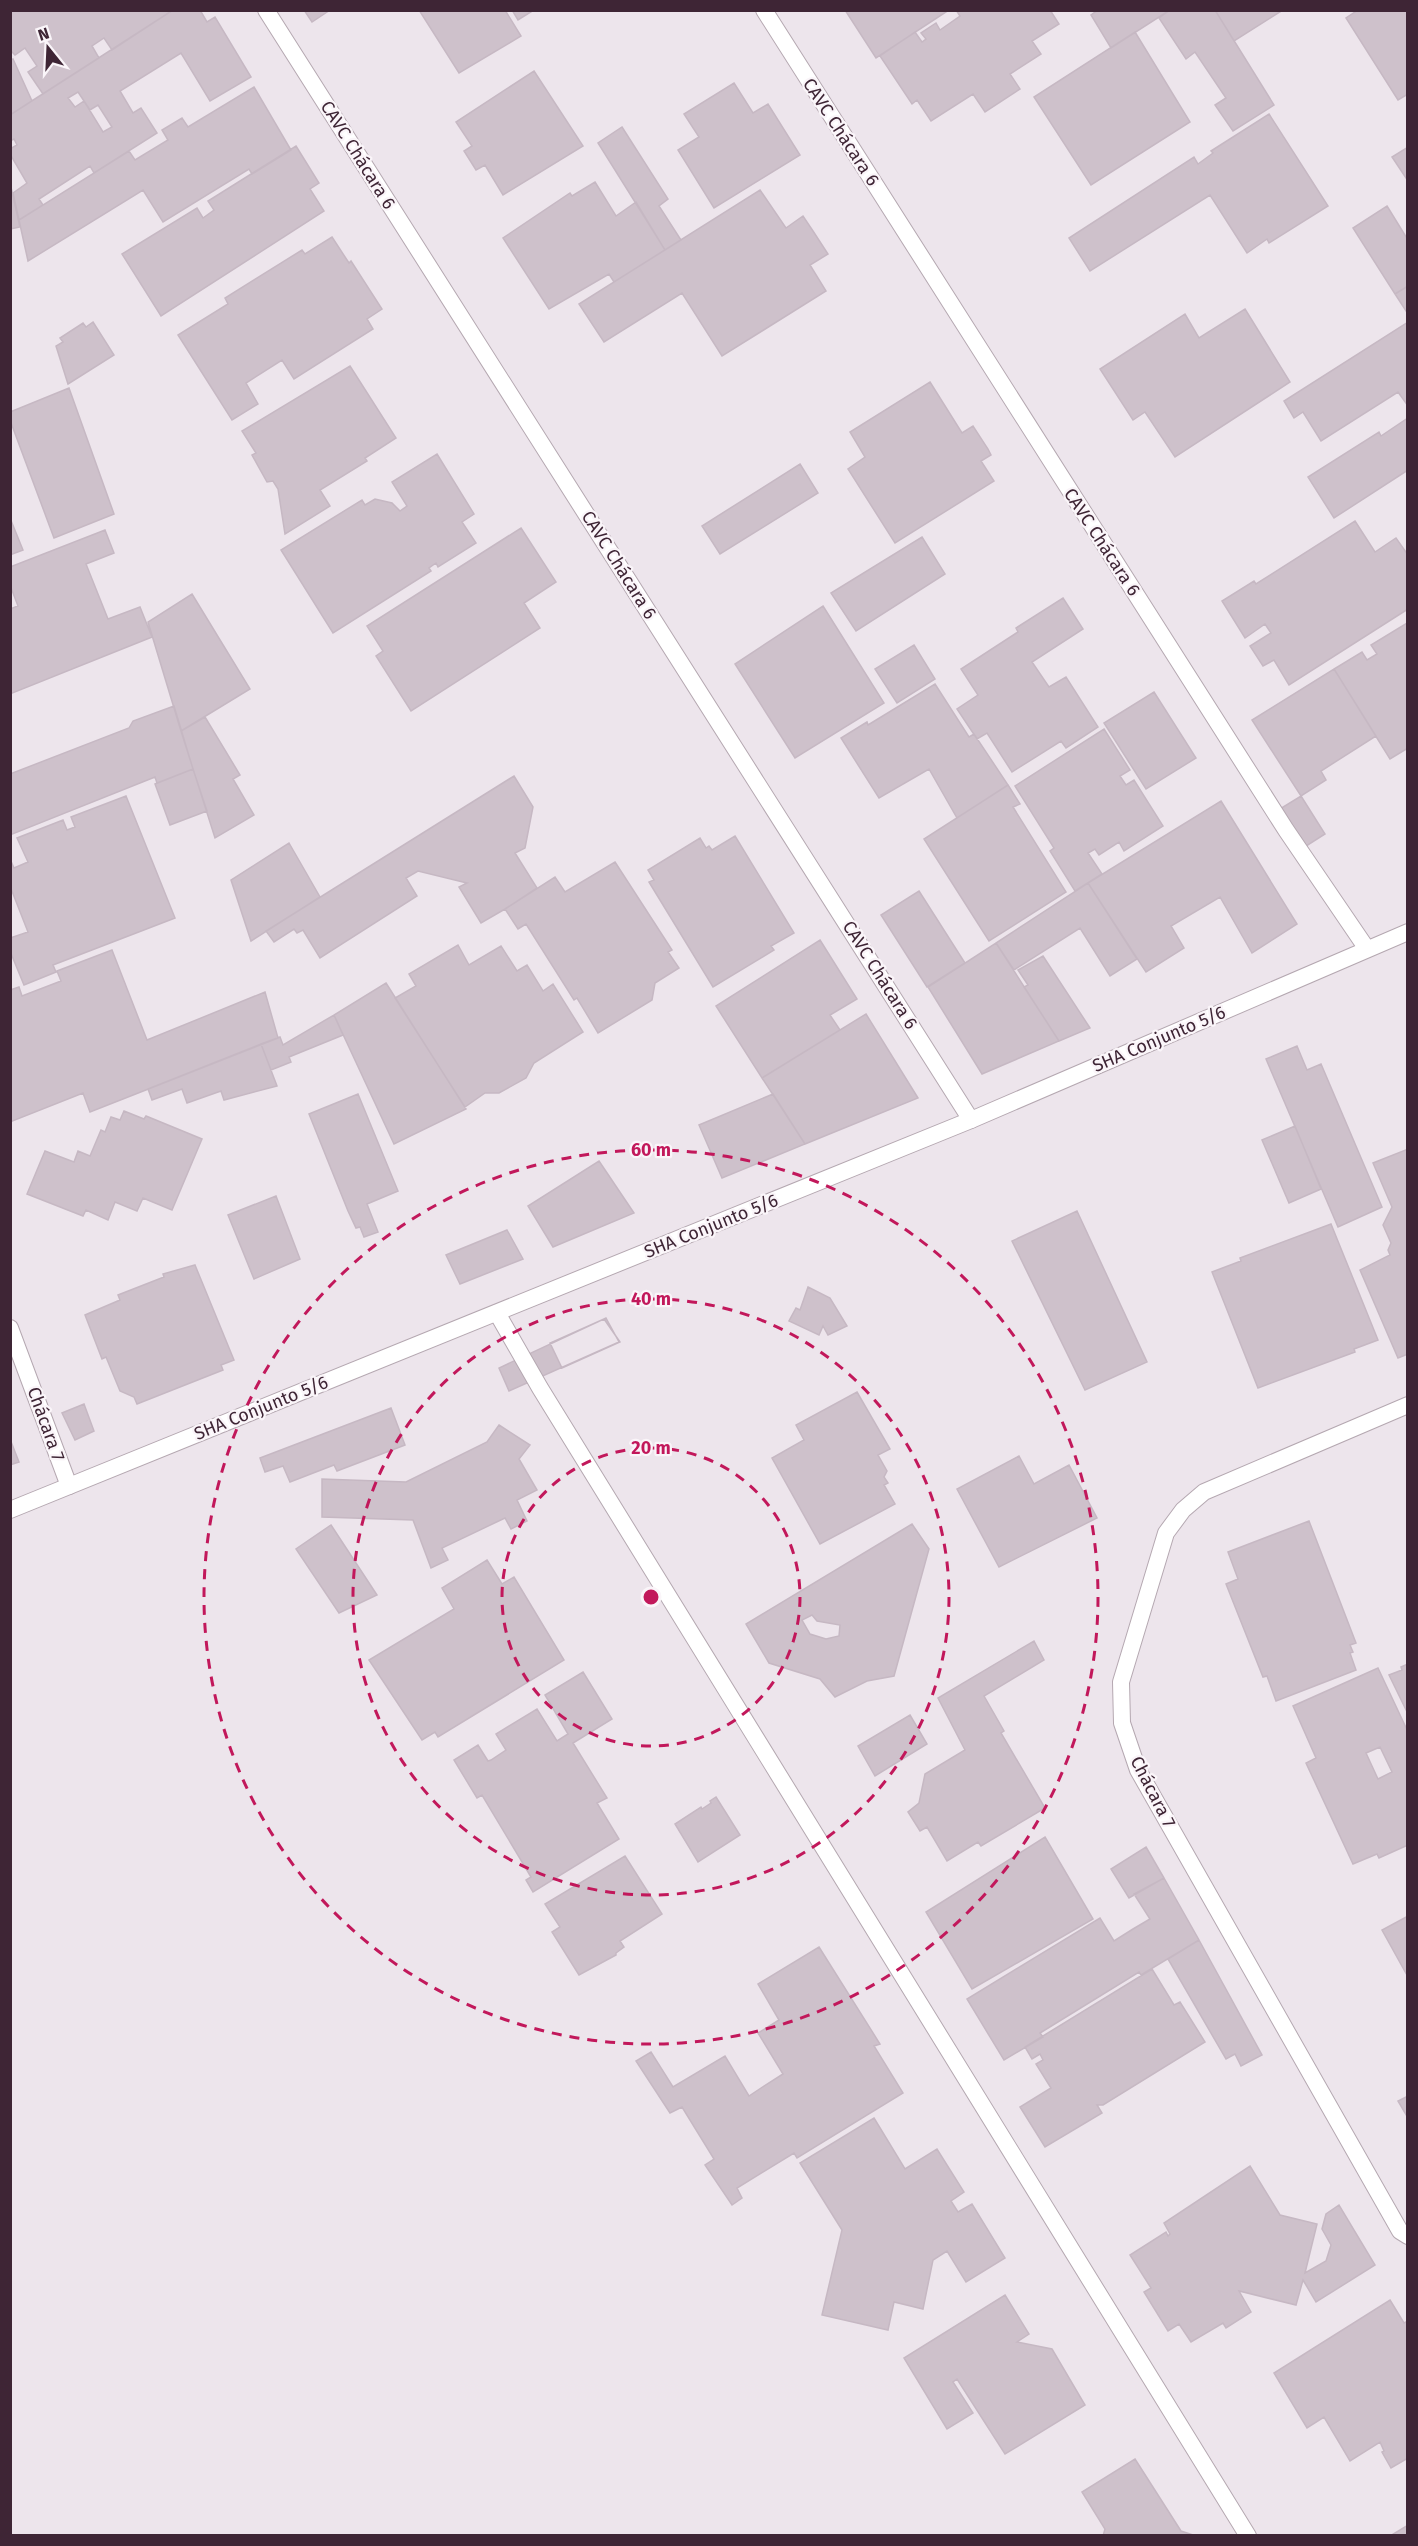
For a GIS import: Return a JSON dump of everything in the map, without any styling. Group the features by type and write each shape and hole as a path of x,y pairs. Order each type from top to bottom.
{"street":[{"name":"CAVC Chácara 6","path":"266,10 971,1120"},
{"name":"CAVC Chácara 6","path":"764,10 1286,830 1367,949"},
{"name":"SHA Conjunto 5/6","path":"10,1510 971,1120 1407,932"},
{"path":"497,1312 547,1398 1248,2535"},
{"name":"Chácara 7","path":"10,1328 69,1486"},
{"name":"Chácara 7","path":"1407,1405 1204,1492 1183,1510 1166,1533 1121,1682 1122,1723 1138,1770 1400,2231 1407,2236"}],"building":[{"path":"10,10 173,10 112,50 104,38 92,46 99,58 43,94 28,72 37,66 25,48 15,55 10,50"},
{"path":"173,10 200,10 207,22 215,17 251,77 210,101 181,53 120,91 133,113 141,108 157,133 94,173 90,166 39,199 43,205 19,220 13,193 27,183 10,154 10,149 17,145 14,139 10,141 10,115","holes":["78,92 84,101 75,107 68,98","84,101 90,110 98,105 112,127 103,132"]},
{"path":"304,10 330,10 312,22"},
{"path":"419,10 505,10 521,36 459,73"},
{"path":"512,10 534,10 518,20"},
{"path":"845,10 949,10 876,58"},
{"path":"956,10 1050,10 1059,24 1032,41 1041,54 1010,74 1020,89 985,112 973,94 931,121 917,100 912,104 880,56 915,32 922,42 926,39 921,33 936,23 940,30 960,16"},
{"path":"1098,10 1170,10 1111,48 1091,15"},
{"path":"1170,10 1215,10 1274,105 1233,131 1215,105 1226,98 1195,52 1186,59 1159,18"},
{"path":"1215,10 1283,10 1234,41"},
{"path":"1358,10 1408,10 1408,94 1398,100 1346,18"},
{"path":"1135,32 1190,122 1091,185 1034,97"},
{"path":"13,59 32,101 10,115 10,60"},
{"path":"534,71 583,146 503,195 485,165 476,170 464,151 472,146 456,122"},
{"path":"734,83 753,113 768,104 800,155 714,208 678,150 699,137 684,114"},
{"path":"254,87 291,150 252,174 249,169 163,222 143,190 28,261 19,220 129,151 135,160 168,140 162,130 182,118 188,127"},
{"path":"1269,114 1328,206 1269,243 1267,239 1247,253 1210,195 1090,271 1069,238 1194,157 1198,164 1213,153 1211,151"},
{"path":"622,127 668,199 659,206 681,240 665,250 598,143"},
{"path":"296,146 319,183 310,189 324,211 161,316 122,254 197,208 203,218 214,210 208,201"},
{"path":"1408,147 1408,181 1392,157"},
{"path":"595,182 616,216 636,202 665,250 614,282 609,274 549,309 503,238 570,193 572,196"},
{"path":"10,183 20,227 10,229"},
{"path":"760,190 786,228 803,216 813,231 828,254 810,265 826,291 722,356 682,293 604,342 579,304"},
{"path":"1387,206 1408,240 1408,286 1395,294 1353,228"},
{"path":"332,237 349,263 351,261 382,309 367,319 373,329 294,379 282,360 246,383 258,404 232,420 178,335 228,304 225,298 302,250 305,254"},
{"path":"1408,286 1408,314 1395,294"},
{"path":"1245,309 1290,382 1175,457 1145,412 1133,420 1100,369 1185,314 1199,338"},
{"path":"93,322 114,355 68,384 56,346 63,342 60,338 83,323 86,327"},
{"path":"1408,322 1408,406 1398,392 1321,441 1303,412 1294,418 1284,401"},
{"path":"350,366 396,438 365,458 367,461 320,490 330,506 285,534 278,489 273,481 267,482 252,455 256,453 242,431"},
{"path":"930,382 962,433 973,426 988,449 991,455 981,461 994,481 895,543 848,469 865,457 850,432"},
{"path":"69,388 114,514 54,538 10,420 10,412"},
{"path":"1408,418 1408,470 1334,518 1308,477 1379,432 1381,436"},
{"path":"437,454 474,514 462,522 476,543 438,567 436,563 429,568 431,571 333,633 281,550 362,500 365,505 375,499 392,503 400,511 407,506 392,482"},
{"path":"800,464 818,493 720,554 702,526"},
{"path":"10,518 23,550 10,555"},
{"path":"1355,521 1375,552 1396,538 1408,555 1408,609 1289,685 1274,660 1263,666 1250,646 1271,633 1265,624 1245,638 1222,601 1254,581 1256,584"},
{"path":"521,528 556,582 524,603 540,628 411,711 376,656 383,651 367,626"},
{"path":"105,530 114,553 86,564 108,619 140,607 152,637 10,694 10,609 18,606 10,585 10,567"},
{"path":"922,537 945,574 856,631 831,593"},
{"path":"192,594 250,689 181,731 148,622"},
{"path":"1063,598 1083,629 1032,662 1049,687 1066,677 1098,727 1066,748 1061,741 1012,772 987,733 977,739 957,709 978,695 961,669 1018,632 1016,628"},
{"path":"823,606 884,703 795,758 735,664"},
{"path":"1407,623 1408,748 1390,759 1334,669 1362,652 1367,660 1377,654 1371,645"},
{"path":"914,645 935,679 897,703 875,669"},
{"path":"1334,669 1376,736 1321,771 1326,780 1301,796 1252,720"},
{"path":"935,684 969,737 974,734 1008,785 957,818 929,769 879,798 841,738 867,722 868,725"},
{"path":"1154,692 1196,758 1146,789 1104,723"},
{"path":"174,706 193,769 157,783 155,777 10,835 10,774 129,728 133,721"},
{"path":"205,717 240,775 233,779 254,815 215,838 181,731"},
{"path":"1104,729 1130,770 1120,776 1126,785 1134,780 1163,826 1124,851 1119,842 1099,855 1095,849 1088,853 1102,874 1075,891 1050,851 1054,848 1015,786"},
{"path":"193,769 207,811 170,825 155,784"},
{"path":"514,776 533,807 525,848 515,853 537,888 505,909 481,923 459,887 467,883 418,871 406,878 417,896 320,958 303,930 297,933 294,929 274,942 266,931"},
{"path":"1008,785 1020,804 1013,807 1066,892 989,941 924,839"},
{"path":"126,796 175,918 53,965 56,972 24,985 10,951 10,938 28,932 10,886 10,859 14,868 28,862 17,838 63,820 67,830 75,827 71,817"},
{"path":"1301,796 1325,834 1300,850 1275,812"},
{"path":"1221,801 1297,924 1252,953 1220,897 1171,926 1184,948 1146,972 1088,883"},
{"path":"735,836 794,933 771,946 774,950 713,987 649,882 654,880 648,870 700,838 706,848 709,846 712,850"},
{"path":"289,843 320,897 251,941 231,880"},
{"path":"615,862 672,950 668,952 679,968 655,983 652,1000 598,1033 577,998 574,1000 526,924 518,929 505,909 555,877 565,892"},
{"path":"1088,883 1137,959 1110,976 1080,928 1014,970 996,943"},
{"path":"919,891 965,963 927,987 881,915"},
{"path":"820,940 857,999 830,1015 840,1030 762,1078 716,1006"},
{"path":"996,943 1059,1041 982,1074 928,987"},
{"path":"458,945 469,965 501,946 517,971 527,965 543,991 553,984 583,1032 534,1063 526,1078 499,1093 485,1093 465,1107 395,998 416,986 409,974"},
{"path":"112,950 147,1040 265,992 278,1038 90,1112 83,1093 10,1122 10,990 19,987 22,996 61,981 57,971"},
{"path":"1043,956 1090,1028 1059,1041 1024,987 1028,985 1018,970"},
{"path":"386,983 466,1109 394,1144 334,1015"},
{"path":"866,1014 918,1098 805,1144 762,1078"},
{"path":"334,1015 343,1035 289,1057 291,1062 271,1070 261,1044 280,1037 283,1045"},
{"path":"261,1044 277,1086 224,1100 221,1091 187,1103 182,1089 152,1100 148,1089"},
{"path":"1297,1046 1307,1070 1321,1064 1382,1207 1338,1227 1266,1059"},
{"path":"358,1094 398,1191 367,1204 378,1232 364,1237 360,1227 356,1228 348,1211 309,1114"},
{"path":"773,1094 805,1144 722,1178 699,1125"},
{"path":"124,1111 144,1119 146,1116 202,1139 172,1210 143,1198 137,1211 115,1202 108,1220 86,1210 83,1216 27,1194 45,1151 74,1162 78,1151 90,1156 101,1130 105,1132 111,1117 120,1120"},
{"path":"1295,1126 1321,1189 1289,1203 1262,1140"},
{"path":"1408,1149 1408,1354 1398,1358 1360,1270 1390,1255 1388,1250 1391,1243 1383,1225 1392,1207 1373,1163"},
{"path":"599,1161 634,1213 553,1247 528,1206"},
{"path":"276,1196 300,1259 254,1279 228,1215"},
{"path":"1077,1211 1147,1362 1085,1390 1012,1241"},
{"path":"1331,1224 1378,1340 1354,1349 1355,1352 1258,1388 1212,1272 1241,1261 1240,1258"},
{"path":"507,1230 523,1259 460,1284 446,1255"},
{"path":"195,1265 234,1360 221,1365 223,1370 137,1404 134,1397 120,1391 106,1357 102,1359 85,1315 120,1300 118,1295 164,1277 163,1274"},
{"path":"808,1287 830,1298 847,1326 828,1335 823,1326 819,1335 789,1321 796,1308 800,1310"},
{"path":"606,1318 619,1342 509,1391 499,1368"},
{"path":"604,1319 620,1342 562,1368 550,1343"},
{"path":"857,1392 890,1449 878,1455 887,1471 884,1477 888,1483 884,1485 895,1504 820,1544 772,1458 804,1440 796,1425"},
{"path":"84,1404 94,1431 75,1440 62,1413"},
{"path":"391,1408 405,1445 337,1471 334,1465 290,1482 283,1466 265,1472 260,1458"},
{"path":"499,1425 530,1445 519,1459 537,1490 517,1500 527,1521 511,1529 505,1518 442,1548 448,1560 431,1568 413,1520 322,1517 322,1479 406,1482 487,1442"},
{"path":"10,1439 19,1462 10,1465"},
{"path":"1019,1456 1034,1484 1069,1465 1097,1518 999,1567 957,1489"},
{"path":"1309,1521 1356,1643 1350,1645 1353,1652 1350,1653 1356,1670 1276,1701 1267,1676 1263,1677 1226,1584 1238,1579 1228,1552"},
{"path":"912,1524 929,1549 894,1676 867,1681 835,1697 820,1679 769,1663 746,1624","holes":["812,1615 817,1621 840,1625 839,1636 826,1639 810,1634 802,1620"]},
{"path":"331,1525 377,1595 339,1613 296,1549"},
{"path":"487,1560 502,1584 514,1577 564,1660 438,1737 435,1732 422,1740 369,1660 454,1609 442,1588"},
{"path":"1034,1641 1044,1660 984,1696 1004,1731 1001,1733 1045,1808 981,1846 978,1842 947,1861 927,1827 920,1831 908,1812 919,1803 925,1774 965,1750 938,1698"},
{"path":"1408,1664 1408,1714 1389,1675 1402,1670 1401,1667"},
{"path":"1378,1668 1408,1732 1408,1845 1379,1858 1377,1854 1353,1864 1306,1763 1316,1758 1293,1706","holes":["1380,1747 1392,1772 1378,1779 1366,1753"]},
{"path":"583,1672 612,1719 573,1743 607,1798 597,1803 619,1839 533,1892 526,1880 531,1877 482,1795 477,1798 454,1760 478,1745 488,1761 491,1760 506,1750 496,1734 537,1709 557,1741 568,1734 545,1695"},
{"path":"910,1715 927,1744 875,1776 858,1746"},
{"path":"716,1797 740,1835 698,1862 675,1824 701,1807 702,1809"},
{"path":"1045,1837 1093,1919 972,1989 926,1912"},
{"path":"1146,1847 1164,1878 1129,1898 1111,1869"},
{"path":"625,1856 662,1914 620,1941 624,1947 616,1955 579,1975 552,1932 560,1927 545,1904"},
{"path":"1164,1878 1199,1940 1141,1975 1139,1972 1040,2033 1043,2037 1004,2060 967,1999 1100,1918 1114,1941 1150,1919 1134,1894"},
{"path":"1408,1916 1408,1977 1382,1930"},
{"path":"1199,1940 1262,2055 1241,2066 1235,2054 1226,2059 1168,1959"},
{"path":"819,1947 880,2044 874,2046 903,2093 797,2158 794,2153 737,2188 742,2198 732,2205 705,2165 714,2159 682,2107 670,2113 636,2061 651,2052 673,2087 725,2056 749,2096 783,2074 758,2033 779,2020 758,1984"},
{"path":"1152,1969 1174,2005 1180,2002 1205,2042 1103,2105 1097,2105 1102,2113 1045,2147 1020,2107 1051,2088 1036,2064 1043,2060 1040,2054 1032,2059 1025,2047"},
{"path":"1408,2096 1408,2118 1398,2101"},
{"path":"874,2118 905,2169 937,2149 964,2192 951,2201 958,2212 972,2204 1005,2258 966,2282 947,2251 933,2260 923,2309 894,2302 888,2330 822,2315 842,2230 800,2163"},
{"path":"1250,2166 1280,2215 1317,2224 1305,2273 1326,2261 1331,2245 1322,2229 1326,2214 1339,2205 1375,2265 1316,2302 1303,2280 1296,2305 1239,2291 1251,2312 1226,2328 1223,2323 1191,2342 1179,2324 1168,2331 1144,2292 1151,2288 1130,2255 1166,2232 1168,2236 1170,2234 1164,2223"},
{"path":"1005,2295 1029,2334 1017,2342 1052,2349 1085,2405 1005,2454 957,2379 953,2382 973,2413 947,2429 904,2358"},
{"path":"1390,2300 1404,2323 1408,2321 1408,2458 1391,2468 1382,2452 1384,2451 1380,2442 1350,2461 1324,2417 1307,2428 1274,2373"},
{"path":"1135,2459 1181,2531 1196,2536 1103,2536 1105,2529 1082,2492"},
{"path":"1408,2525 1408,2536 1390,2536"}]}
